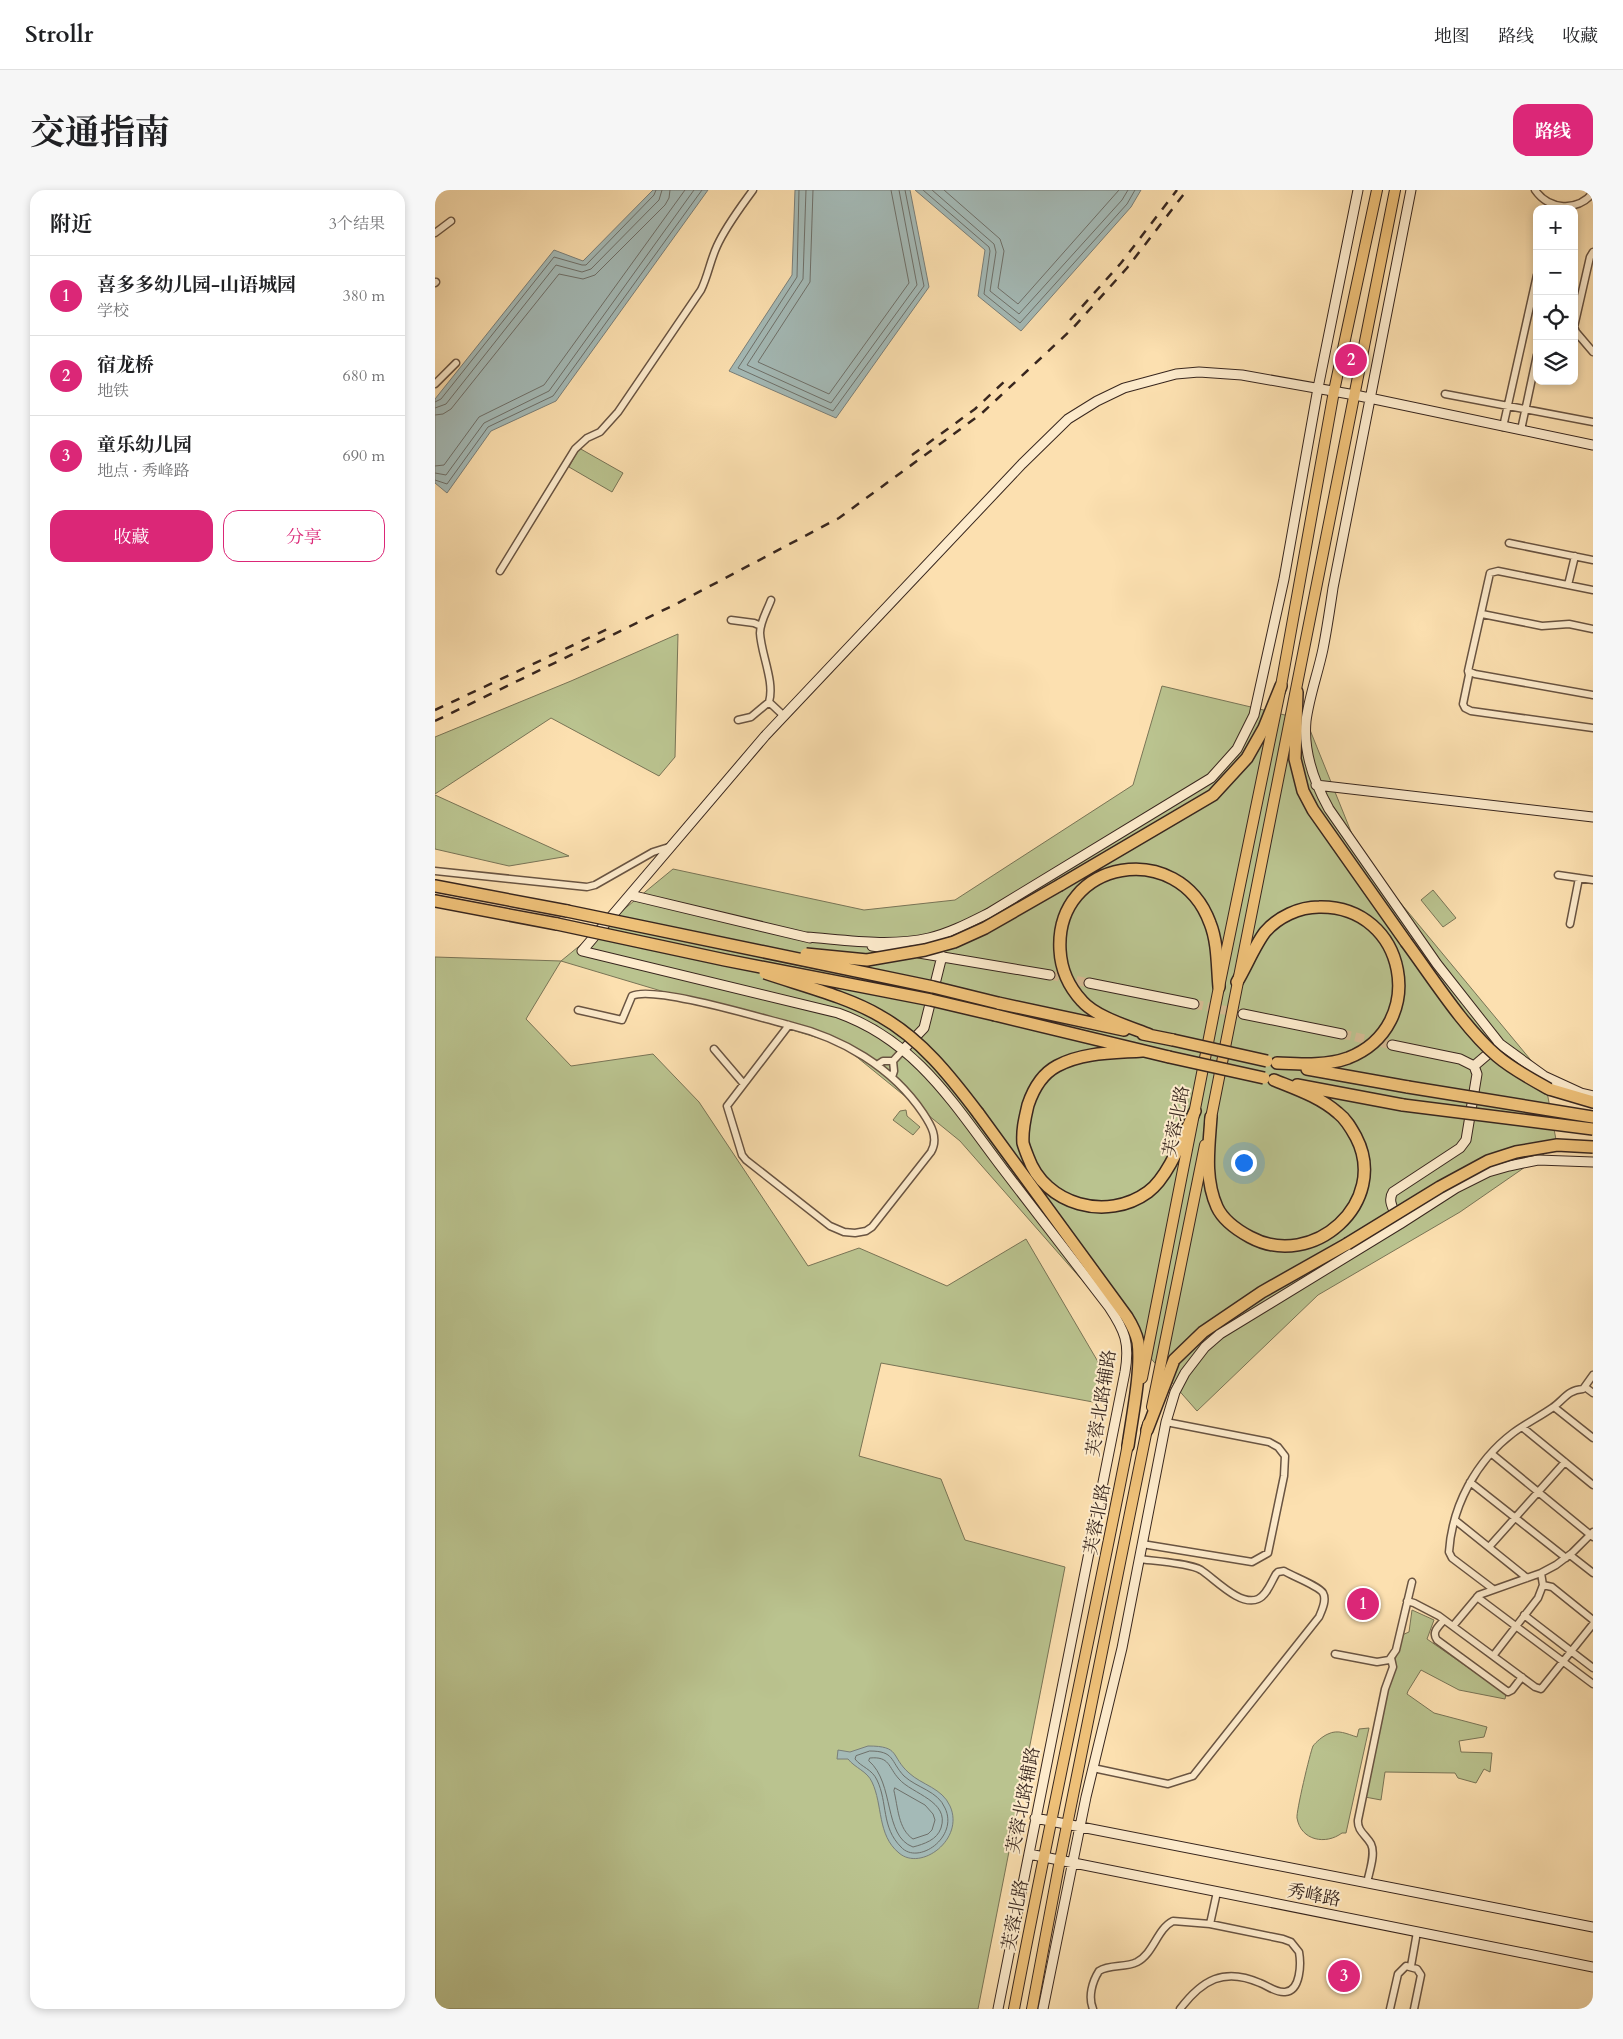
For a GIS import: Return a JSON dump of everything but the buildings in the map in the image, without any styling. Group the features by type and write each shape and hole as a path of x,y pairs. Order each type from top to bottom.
{"highway":[{"path":"752,949 867,960 925,950 954,942 985,928 1060,886 1213,795 1247,758 1264,728 1281,686"},
{"path":"1297,692 1295,759 1303,791 1313,810 1406,942 1472,1029 1497,1056 1522,1074 1549,1089 1593,1102"},
{"path":"1150,1036 1101,1014 1083,1003 1069,984 1061,965 1059,937 1066,911 1076,896 1093,882 1108,874 1143,868 1163,873 1181,884 1197,898 1210,923 1215,942 1219,987"},
{"path":"437,886 752,949 1272,1062 1408,1087 1593,1117"},
{"path":"437,902 557,924 725,960 931,1000 1269,1079 1403,1104 1593,1129"},
{"path":"1237,982 1265,932 1295,911 1311,907 1329,906 1355,914 1382,933 1391,949 1397,963 1399,985 1390,1023 1381,1036 1348,1058 1304,1064 1272,1062"},
{"path":"725,960 864,1008 896,1026 933,1057 978,1113 1127,1317 1136,1333 1138,1362 1128,1446"},
{"path":"1143,1051 1096,1054 1057,1066 1045,1075 1031,1097 1023,1124 1023,1144 1031,1165 1040,1179 1056,1194 1089,1207 1119,1206 1135,1200 1149,1192 1164,1174 1195,1110"},
{"path":"1211,1117 1208,1162 1209,1184 1217,1208 1229,1223 1239,1232 1260,1243 1277,1246 1299,1246 1323,1237 1334,1230 1347,1217 1361,1188 1364,1173 1363,1154 1350,1126 1340,1114 1310,1096 1269,1079"},
{"path":"1147,1430 1175,1360 1203,1332 1262,1292 1347,1244 1440,1187 1488,1161 1516,1152 1557,1145 1593,1147"}],"main road":[{"name":"芙蓉北路","path":"1014,2009 1050,1821 1095,1616 1219,987 1281,686 1334,392 1377,190"},
{"name":"芙蓉北路","path":"1032,2009 1067,1824 1297,692 1395,190"}],"street":[{"path":"500,571 575,449 587,438 600,432 618,412 701,290 708,278 717,247 725,230 753,190"},
{"path":"806,937 899,942 928,938 957,929 989,913 1211,778 1237,748 1254,715 1284,579 1318,388 1358,190"},
{"path":"1411,190 1333,588 1323,649 1307,720 1307,749 1316,785 1329,809 1437,964 1500,1044 1544,1076 1593,1096"},
{"path":"1535,190 1550,205"},
{"path":"1574,205 1585,200 1593,193"},
{"path":"1585,200 1593,203"},
{"path":"435,233 451,221"},
{"path":"1578,310 1590,257 1593,252"},
{"path":"1503,427 1533,292"},
{"path":"1578,335 1593,352"},
{"path":"435,383 456,363"},
{"path":"1049,975 942,956 806,937 630,895 669,847 784,716 1022,464 1068,419 1097,401 1124,388 1146,380 1184,373 1242,375 1355,395 1593,445"},
{"path":"1521,430 1533,373"},
{"path":"1445,394 1593,422"},
{"path":"1509,543 1593,560"},
{"path":"1568,585 1575,556"},
{"path":"1593,590 1493,571 1489,578 1468,671 1469,675 1463,704 1467,710 1593,728"},
{"path":"738,720 751,717 769,702 770,690 760,634 761,626 771,600"},
{"path":"1482,614 1542,626 1569,624 1593,629"},
{"path":"731,620 754,623 761,626"},
{"path":"1468,671 1475,674 1593,695"},
{"path":"769,702 784,716"},
{"path":"1316,785 1593,817"},
{"path":"435,871 587,887 595,885 653,852 669,847"},
{"path":"1558,875 1593,880"},
{"path":"1570,924 1579,878"},
{"name":"芙蓉北路辅路","path":"630,895 582,950 838,1014 854,1019 876,1030 904,1049 916,1059 957,1107 1109,1307 1127,1341 1128,1355 1118,1411 998,2009"},
{"path":"877,1064 883,1061 893,1061 921,1032 926,1024 942,956"},
{"path":"1089,983 1194,1004"},
{"path":"577,1010 622,1020 632,996 646,993 680,998 789,1025 835,1040 877,1064 907,1092 929,1122 934,1133 934,1146 870,1230 855,1233 844,1232 831,1226 742,1155 727,1106 789,1025"},
{"path":"1243,1014 1342,1034"},
{"path":"1474,1066 1500,1044"},
{"path":"1392,1045 1460,1059 1474,1066 1477,1074 1466,1140 1460,1148 1393,1192 1390,1198 1400,1224"},
{"path":"714,1049 743,1083"},
{"path":"892,1078 893,1061"},
{"path":"1043,2009 1072,1862 1122,1648 1166,1422 1175,1392 1185,1372 1205,1347 1220,1334 1456,1188 1495,1170 1537,1160 1593,1162"},
{"path":"1493,1589 1451,1556 1449,1548 1463,1495 1470,1482 1508,1437 1554,1407 1573,1390 1585,1387 1593,1375"},
{"path":"1585,1387 1593,1393"},
{"path":"1554,1407 1593,1438"},
{"path":"1142,1544 1252,1562 1259,1559 1267,1553 1284,1476 1285,1456 1278,1447 1269,1442 1166,1422"},
{"path":"1522,1427 1593,1485"},
{"path":"1453,1626 1477,1597 1493,1589 1541,1573 1568,1557 1592,1535 1492,1454"},
{"path":"1489,1547 1565,1462"},
{"path":"1470,1482 1568,1557 1593,1573"},
{"path":"1455,1520 1527,1578"},
{"path":"1093,1768 1167,1784 1193,1776 1319,1617 1323,1609 1325,1598 1321,1590 1284,1571 1276,1574 1261,1597 1256,1600 1250,1600 1232,1593 1199,1569 1139,1559"},
{"path":"1493,1656 1538,1598 1543,1585 1541,1573"},
{"path":"1335,1654 1382,1662 1391,1658 1396,1650 1411,1582"},
{"path":"1543,1585 1552,1587 1593,1620"},
{"path":"1477,1597 1593,1684"},
{"path":"1407,1601 1414,1602 1444,1620 1541,1690 1593,1624"},
{"path":"1524,1616 1593,1668"},
{"path":"1444,1620 1435,1631 1437,1640 1508,1692 1521,1677"},
{"path":"1367,1883 1373,1850 1371,1844 1359,1829 1358,1820 1385,1689 1393,1667 1391,1658"},
{"name":"秀峰路","path":"1035,1818 1593,1927"},
{"name":"秀峰路","path":"1029,1854 1593,1967"},
{"path":"1210,1924 1217,1892"},
{"path":"1093,2009 1091,2003 1093,1986 1099,1971 1107,1967 1125,1966 1137,1962 1146,1955 1167,1925 1173,1920 1210,1924 1291,1942 1299,1952 1296,1984 1286,1993 1248,1979 1235,1977 1216,1978 1198,1988 1179,2009"},
{"path":"1411,1966 1417,1932"},
{"path":"1391,2009 1398,1974 1404,1967 1411,1966 1417,1969 1421,1975 1415,2009"}],"green space":[{"path":"579,448 623,473 612,492 569,467"},
{"path":"678,634 675,757 659,776 551,718 435,794 435,737 571,681"},
{"path":"1162,686 1306,720 1360,854 1544,1076 1557,1145 1460,1212 1318,1295 1197,1411 960,1141 842,1045 561,961 673,869 864,910 955,900 1133,785"},
{"path":"435,795 569,856 509,866 435,849"},
{"path":"1433,890 1456,918 1443,927 1421,900"},
{"path":"435,957 561,961 526,1019 571,1066 653,1054 699,1102 808,1266 859,1248 947,1286 1026,1239 1104,1372 1093,1402 881,1363 859,1456 941,1479 965,1540 1065,1567 978,2009 435,2009"},
{"path":"906,1110 907,1116 920,1127 913,1135 893,1120 900,1111"},
{"path":"1412,1610 1434,1620 1427,1639 1506,1694 1505,1699 1459,1690 1421,1670 1407,1694 1434,1713 1487,1727 1484,1737 1459,1741 1461,1752 1492,1753 1490,1772 1484,1769 1476,1783 1458,1778 1455,1773 1385,1772 1381,1800 1365,1797 1365,1769 1402,1635 1409,1632"},
{"path":"1369,1728 1346,1833 1322,1840 1309,1836 1299,1826 1297,1818 1303,1782 1313,1746 1326,1735 1335,1732 1357,1737 1359,1729"}],"water":[{"path":"653,190 708,190 556,401 491,431 447,493 435,483 435,399 554,250 583,261"},
{"path":"795,190 910,190 929,287 836,418 729,371 792,275"},
{"path":"915,190 1141,190 1131,207 1021,331 978,296 985,250"},
{"path":"868,1746 878,1746 890,1750 909,1773 942,1795 950,1806 953,1818 951,1830 946,1840 929,1855 908,1858 892,1846 884,1829 870,1778 848,1759 837,1759 838,1750 850,1752"}],"tunnel":[{"path":"1050,975 1089,983"},
{"path":"1194,1004 1243,1014"},
{"path":"1342,1034 1392,1045"}],"railway":[{"path":"1070,320 1121,263 1177,190"},
{"path":"435,721 676,604 839,518 981,414 1072,329 1127,268 1187,190"},
{"path":"912,455 975,409 1006,380"},
{"path":"435,710 614,626"}],"place":[{"name":"宿龙桥","path":"1351,360"},
{"name":"喜多多幼儿园-山语城园","path":"1363,1604"},
{"name":"童乐幼儿园","path":"1344,1976"}]}
